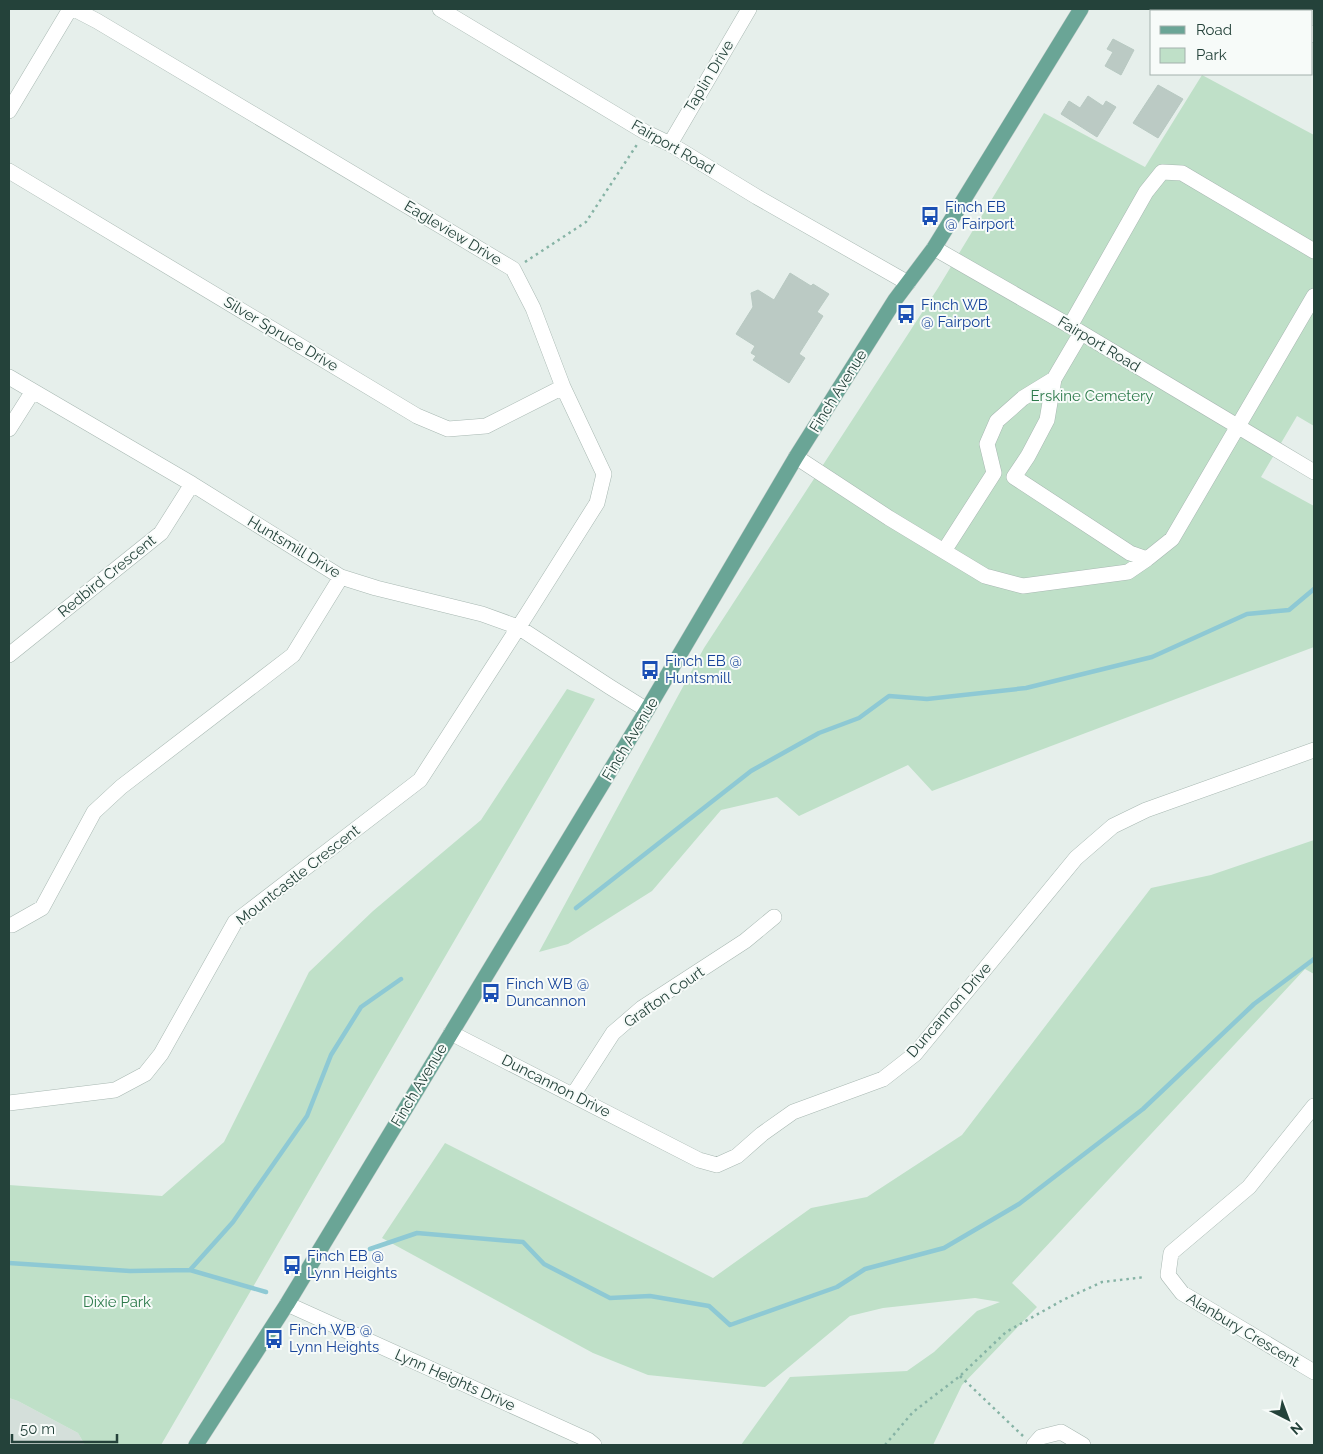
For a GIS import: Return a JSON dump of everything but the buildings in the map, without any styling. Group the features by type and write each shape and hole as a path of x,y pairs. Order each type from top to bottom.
{"main road":[{"name":"Finch Avenue","path":"196,1445 287,1304 647,710 796,457 908,283 934,248 1081,9"}],"street":[{"path":"9,111 70,9"},
{"name":"Eagleview Drive","path":"74,9 131,41 513,269 533,308 563,387 604,474 597,503 518,627"},
{"name":"Fairport Road","path":"440,9 757,197 908,283"},
{"name":"Taplin Drive","path":"670,144 748,9"},
{"name":"Silver Spruce Drive","path":"9,171 417,416 448,429 486,426 563,387"},
{"path":"1014,477 1028,456 1047,420 1054,379 1076,330 1146,192 1162,172 1182,173 1314,251"},
{"name":"Fairport Road","path":"934,248 1314,472"},
{"path":"796,457 889,518 985,576 1023,586 1128,572 1172,539 1314,296"},
{"name":"Huntsmill Drive","path":"9,376 192,484 341,576 376,588 482,614 518,627 647,710"},
{"path":"944,551 994,473 987,444 997,421 1023,398 1054,379"},
{"path":"9,429 33,391"},
{"path":"994,473 1014,477 1130,553 1147,559"},
{"name":"Redbird Crescent","path":"9,655 161,532 192,484"},
{"path":"9,926 42,908 94,812 121,787 293,655 341,576"},
{"name":"Mountcastle Crescent","path":"9,1103 115,1090 145,1074 161,1054 235,922 420,780 518,627"},
{"name":"Duncannon Drive","path":"451,1033 699,1160 717,1165 737,1156 762,1134 793,1112 883,1079 915,1054 1076,858 1113,826 1146,810 1314,750"},
{"name":"Grafton Court","path":"573,1095 613,1033 642,1008 745,941 774,918"},
{"name":"Alanbury Crescent","path":"1314,1106 1249,1187 1171,1252 1168,1275 1182,1293 1314,1372"},
{"name":"Lynn Heights Drive","path":"287,1304 588,1440 594,1445"},
{"path":"1031,1443 1041,1437 1061,1432 1083,1445"}],"path":[{"path":"513,269 586,222 646,132"},
{"path":"885,1445 913,1412 960,1376 1006,1332 1063,1300 1102,1282 1144,1277"},
{"path":"960,1376 1031,1443"}],"shaded area":[{"path":"9,1398 78,1433 85,1445 9,1445"}],"green space":[{"name":"Erskine Cemetery","path":"1202,75 1314,135 1314,426 1297,416 1261,477 1314,506 1314,647 932,791 908,765 799,816 777,797 721,810 652,891 568,944 539,952 704,648 938,288 1044,113 1145,167"},
{"name":"Dixie Park","path":"567,689 595,699 161,1445 85,1445 78,1433 9,1398 9,1185 162,1196 224,1142 309,972 373,911 481,820"},
{"path":"1314,840 1314,974 1305,969 1012,1283 1037,1307 962,1385 933,1445 741,1445 790,1377 907,1371 934,1352 977,1311 1000,1302 975,1298 883,1308 850,1316 765,1387 648,1375 593,1353 382,1238 445,1143 713,1278 811,1208 867,1197 962,1135 1151,888 1211,875"}],"waterway":[{"path":"576,908 751,771 819,733 859,718 889,696 927,699 1026,688 1152,657 1247,614 1289,610 1314,589"},
{"path":"370,1249 417,1233 523,1242 544,1264 610,1298 650,1296 709,1306 730,1325 837,1287 865,1269 944,1248 1019,1204 1143,1109 1254,1004 1314,959"},
{"path":"190,1270 233,1222 307,1116 331,1055 361,1007 401,979"},
{"path":"9,1263 130,1271 190,1270 266,1292"}],"place":[{"name":"Finch EB @ Fairport","path":"930,216"},
{"name":"Finch WB @ Fairport","path":"906,314"},
{"name":"Finch EB @ Huntsmill","path":"650,670"},
{"name":"Finch WB @ Duncannon","path":"491,993"},
{"name":"Finch EB @ Lynn Heights","path":"292,1265"},
{"name":"Finch WB @ Lynn Heights","path":"274,1339"}]}
